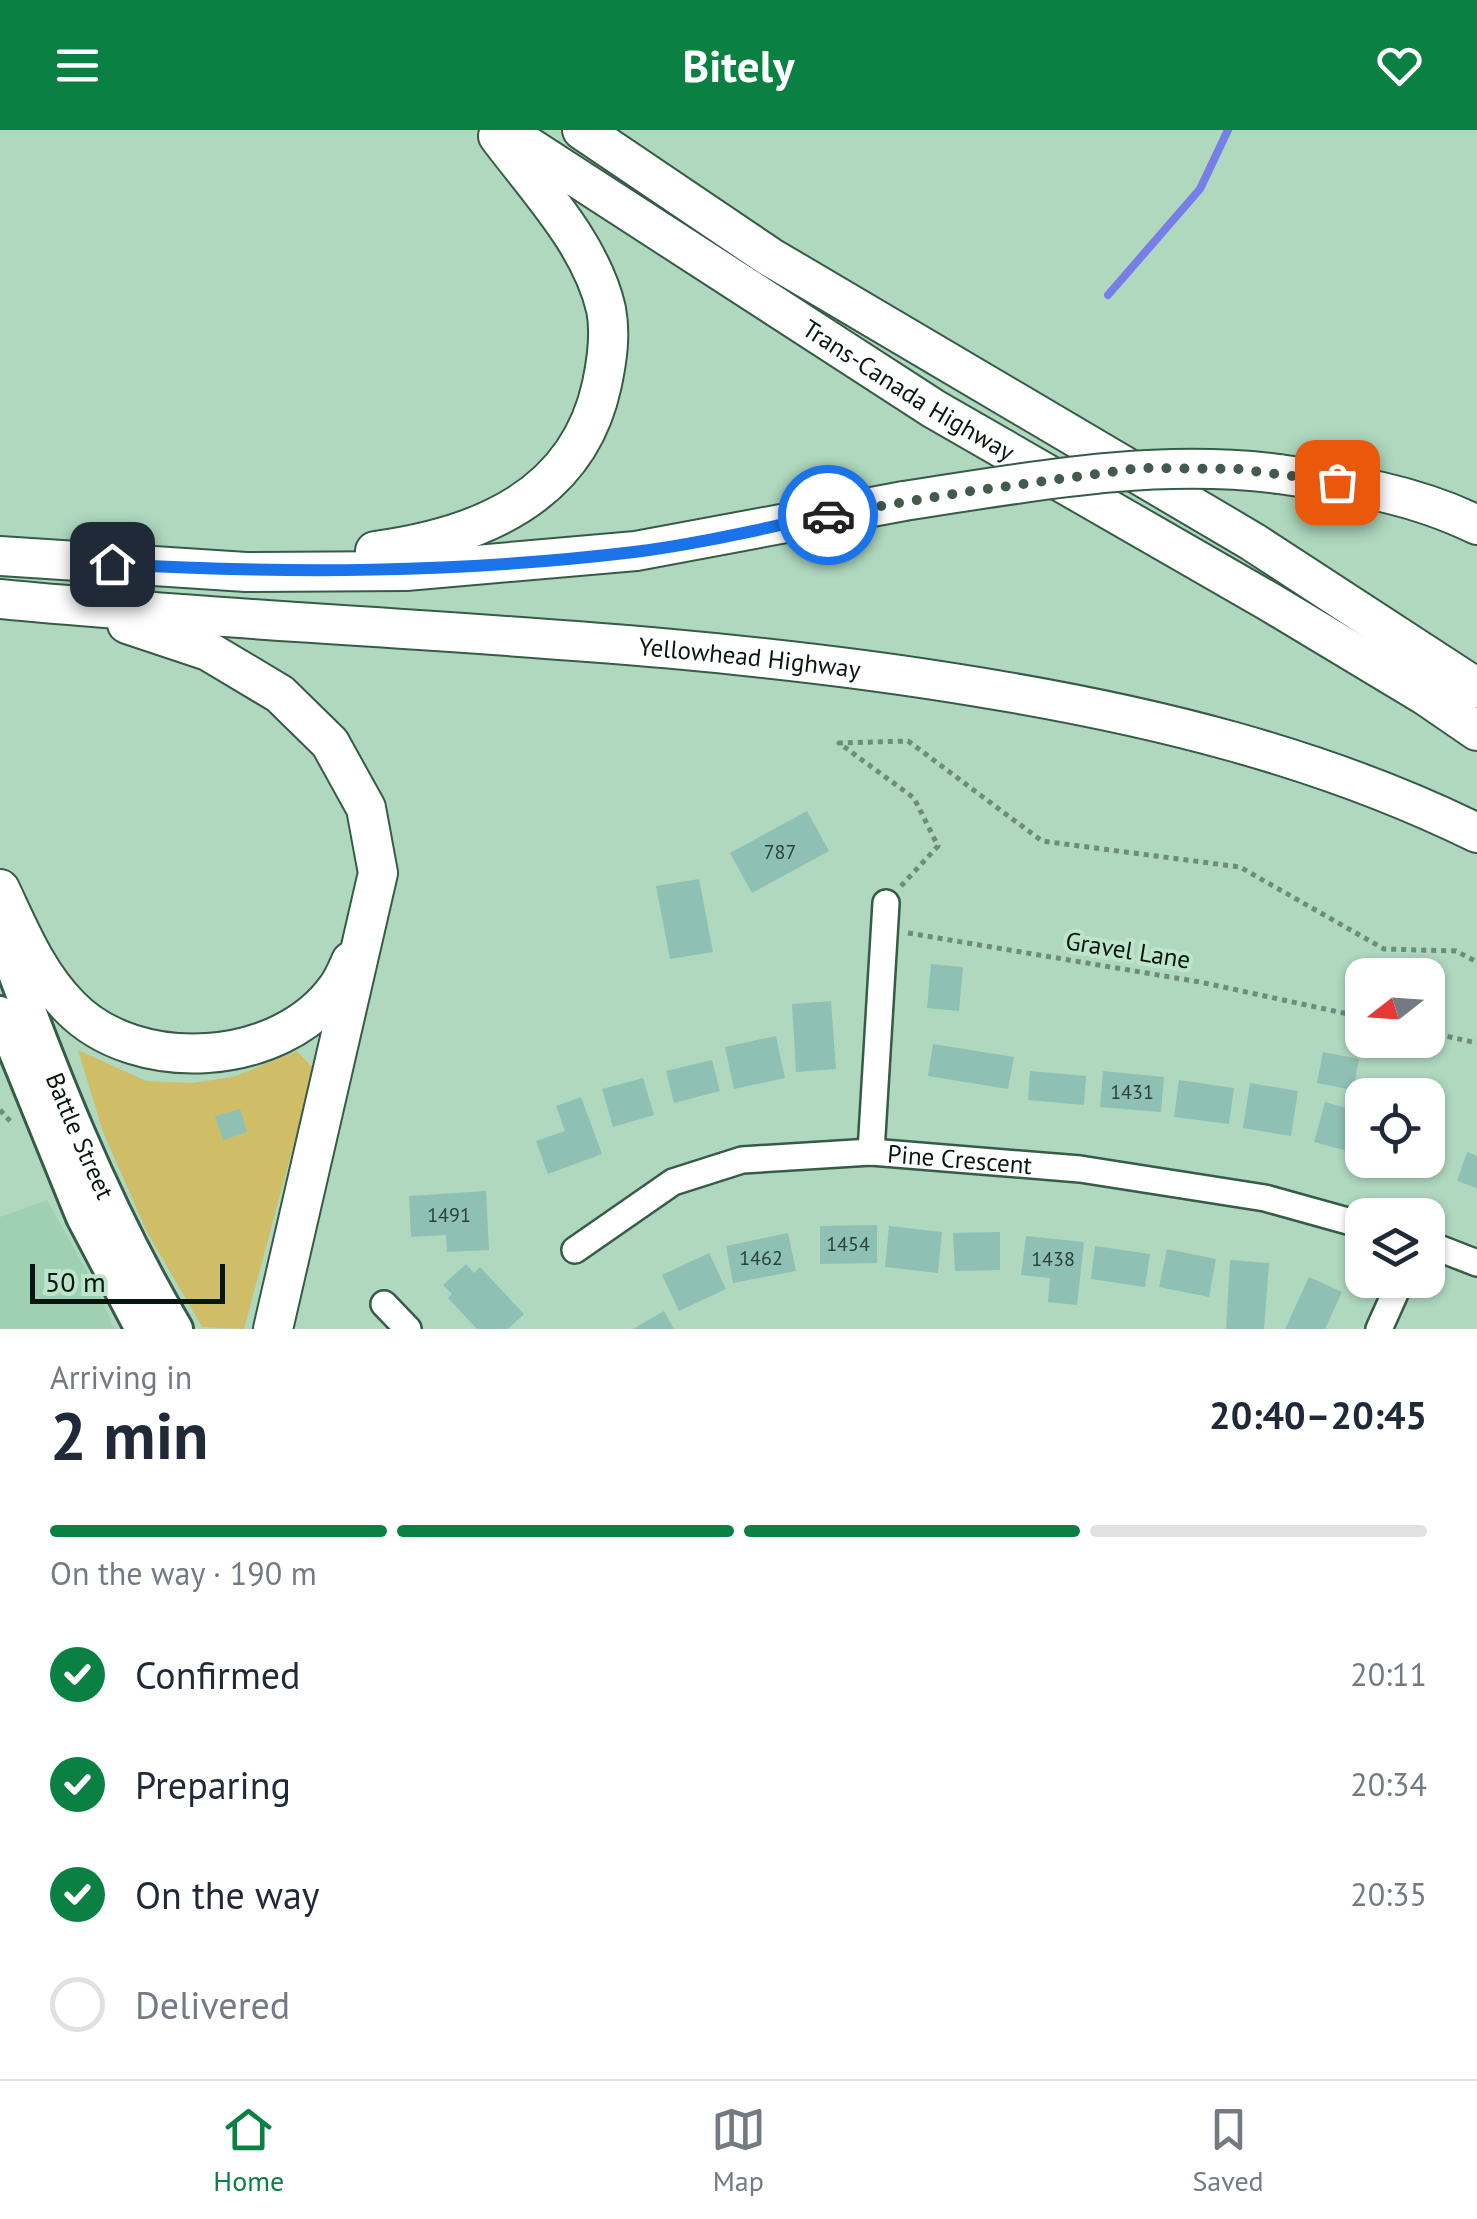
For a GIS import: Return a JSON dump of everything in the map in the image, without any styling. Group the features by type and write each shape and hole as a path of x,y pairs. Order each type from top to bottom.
{"highway":[{"path":"79,561 248,559 366,552 421,544 499,518 558,476 595,418 608,354 606,310 584,254 494,130"},
{"name":"Trans-Canada Highway","path":"503,130 934,409 1284,610 1426,696 1477,732"},
{"name":"Trans-Canada Highway","path":"582,130 770,257 1253,542 1477,688"},
{"path":"0,556 246,572 406,571 636,552 904,501 1140,468 1191,466 1366,486 1444,508 1477,525"},
{"name":"Yellowhead Highway","path":"0,600 723,652 903,674 1174,724 1306,762 1477,832"},
{"path":"80,607 208,651 280,694 330,743 366,808 378,873 274,1329"},
{"path":"0,889 34,962 72,1010 111,1036 154,1052 220,1054 258,1044 306,1018 337,989 366,932"}],"main road":[{"name":"Battle Street","path":"0,933 93,1168 145,1278 176,1329"},
{"name":"Battle Street","path":"0,1013 60,1164 142,1329"},
{"path":"122,1295 134,1329"}],"street":[{"path":"871,1152 886,916"},
{"name":"Pine Crescent","path":"574,1250 673,1182 742,1160 871,1152 1080,1169 1265,1198 1345,1220"},
{"path":"1445,1251 1477,1263"},
{"path":"1379,1329 1393,1298"},
{"path":"384,1304 408,1329"}],"path":[{"path":"886,916 938,846 914,798 838,743 908,741 1042,841 1240,868 1384,949 1456,951 1477,962"},
{"name":"Gravel Lane","path":"886,916 1345,1013"},
{"path":"1445,1036 1477,1044"},
{"path":"0,1110 12,1122"}],"shaded area":[{"path":"78,1050 146,1081 192,1083 233,1077 297,1051 314,1069 244,1329 202,1327 147,1232 103,1132"},
{"path":"47,1200 98,1291 114,1329 0,1329 0,1217"}],"building":[{"path":"807,811 829,851 752,893 730,853"},
{"path":"699,879 713,952 670,959 656,886"},
{"path":"931,964 963,967 959,1011 927,1008"},
{"path":"831,1001 836,1069 796,1072 792,1004"},
{"path":"776,1036 785,1078 734,1089 725,1047"},
{"path":"933,1044 1014,1057 1008,1089 928,1076"},
{"path":"1323,1052 1359,1059 1355,1078 1345,1078 1345,1088 1317,1083"},
{"path":"712,1060 720,1091 674,1103 666,1071"},
{"path":"1030,1071 1086,1076 1084,1105 1028,1100"},
{"path":"1103,1071 1164,1077 1161,1112 1100,1107"},
{"path":"643,1078 654,1115 613,1127 602,1089"},
{"path":"1179,1080 1234,1088 1229,1124 1174,1117"},
{"path":"1250,1083 1298,1091 1291,1136 1243,1128"},
{"path":"581,1097 602,1154 548,1174 536,1141 565,1131 556,1106"},
{"path":"1325,1102 1345,1107 1345,1150 1314,1142"},
{"path":"240,1109 247,1132 223,1140 215,1116"},
{"path":"1467,1152 1477,1156 1477,1188 1457,1181"},
{"path":"486,1191 489,1250 447,1252 446,1235 411,1237 409,1196"},
{"path":"877,1225 877,1263 820,1264 820,1226"},
{"path":"889,1226 942,1232 938,1273 885,1267"},
{"path":"1000,1232 1000,1270 955,1271 953,1233"},
{"path":"788,1233 796,1271 733,1283 726,1246"},
{"path":"1026,1236 1084,1242 1077,1305 1048,1302 1050,1278 1021,1275"},
{"path":"1095,1246 1150,1254 1145,1287 1091,1279"},
{"path":"1167,1249 1216,1259 1209,1297 1159,1287"},
{"path":"709,1253 726,1289 679,1311 662,1275"},
{"path":"1230,1260 1269,1263 1264,1329 1226,1329"},
{"path":"466,1264 474,1273 480,1267 524,1314 508,1329 477,1329 448,1298 452,1294 443,1285"},
{"path":"1309,1277 1342,1292 1325,1329 1285,1329"},
{"path":"664,1311 674,1329 633,1329"}],"waterway":[{"path":"1108,295 1200,189 1228,130"}],"way so far":[{"path":"828,515 1140,468 1238,469 1337,482"}],"route":[{"path":"112,564 246,572 406,571 636,552 828,515"}]}
